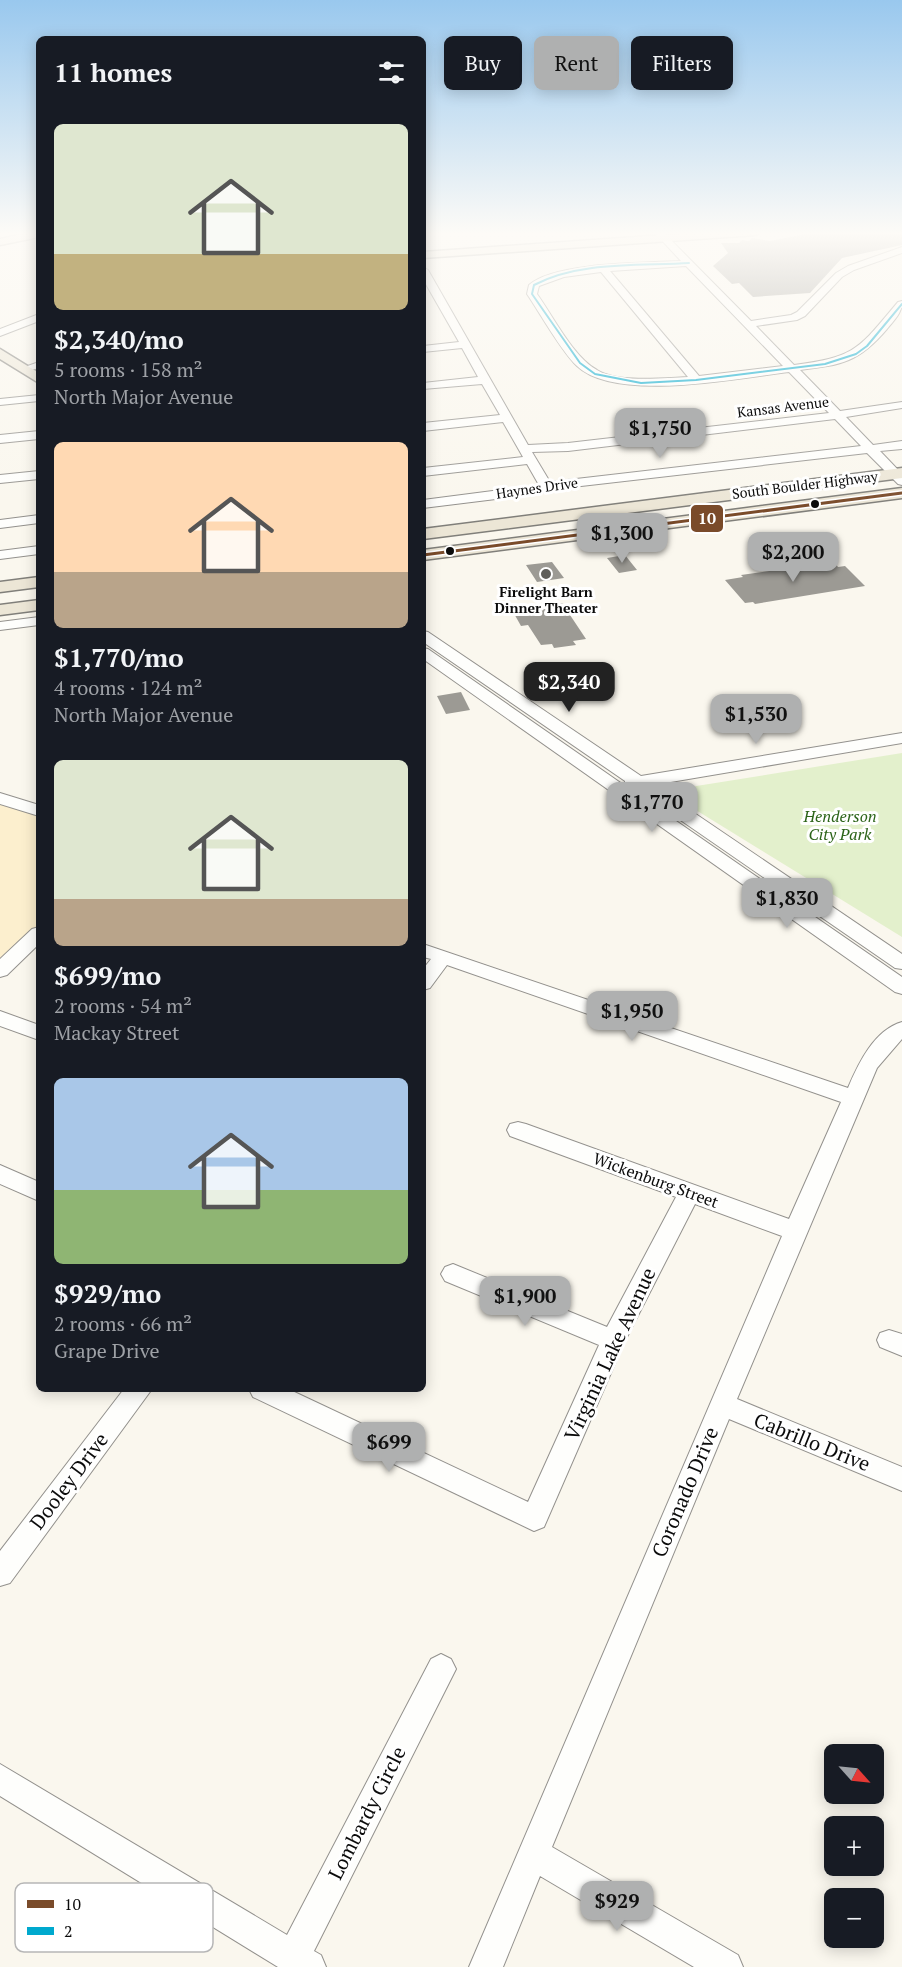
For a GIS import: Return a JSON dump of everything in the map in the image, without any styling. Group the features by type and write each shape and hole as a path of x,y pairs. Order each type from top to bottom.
{"main road":[{"path":"0,353 36,377"},
{"name":"South Boulder Highway","path":"426,534 900,476"},
{"name":"South Boulder Highway","path":"426,555 902,493"},
{"path":"0,587 36,582"},
{"path":"1,618 36,606"}],"street":[{"path":"0,333 22,324"},
{"path":"453,324 546,487"},
{"path":"553,324 580,363 595,374 630,382 664,383 825,364 856,354 867,346 886,324"},
{"path":"649,324 696,380"},
{"path":"748,324 869,449 900,476"},
{"path":"426,349 465,345"},
{"path":"24,369 36,366"},
{"path":"426,386 485,380"},
{"path":"0,402 36,398"},
{"name":"Kansas Avenue","path":"426,471 568,447 837,416 902,405"},
{"path":"426,427 506,418"},
{"path":"0,439 36,435"},
{"name":"Haynes Drive","path":"426,504 546,487 902,445"},
{"path":"0,479 36,475"},
{"path":"0,524 36,519"},
{"path":"0,555 36,550"},
{"path":"1,618 36,621"},
{"path":"426,637 902,963"},
{"path":"426,654 902,987"},
{"path":"461,678 479,672"},
{"path":"544,736 561,728"},
{"path":"615,786 902,738"},
{"path":"0,798 36,810"},
{"path":"717,857 735,848"},
{"path":"0,970 36,936"},
{"path":"426,952 854,1098"},
{"path":"426,979 442,957"},
{"path":"0,1017 36,1032"},
{"name":"Coronado Drive","path":"486,1967 795,1231 868,1065 890,1038 902,1029"},
{"name":"Wickenburg Street","path":"518,1130 795,1231"},
{"path":"0,1174 36,1191"},
{"name":"Virginia Lake Avenue","path":"268,1392 534,1518 613,1340 689,1192"},
{"path":"453,1274 613,1340"},
{"name":"Dooley Drive","path":"0,1573 137,1392"},
{"name":"Cabrillo Drive","path":"722,1405 902,1479"},
{"name":"Lombardy Circle","path":"301,1962 441,1669"},
{"path":"0,1779 171,1883"},
{"path":"534,1854 726,1967"},
{"path":"213,1908 301,1962"}],"green space":[{"name":"Henderson City Park","path":"902,753 902,937 665,791"}],"sand":[{"path":"0,798 36,810 36,928 0,958"}],"building":[{"path":"625,555 637,570 619,573 607,558"},
{"name":"Firelight Barn Dinner Theater","path":"552,562 564,578 537,582 526,565"},
{"path":"834,562 838,567 845,566 865,586 755,604 745,603 725,580 743,577 741,575"},
{"path":"562,603 586,639 573,641 576,645 554,648 552,644 541,645 528,625 521,626 512,610"},
{"path":"461,692 470,710 446,714 437,696"}],"transit line":[{"name":"2","path":"553,324 580,363 595,374 641,383 696,380 825,364 856,354 867,346 886,324"},
{"name":"10","path":"426,555 902,493"}],"place":[{"name":"Firelight Barn Dinner Theater","path":"546,574"}]}
